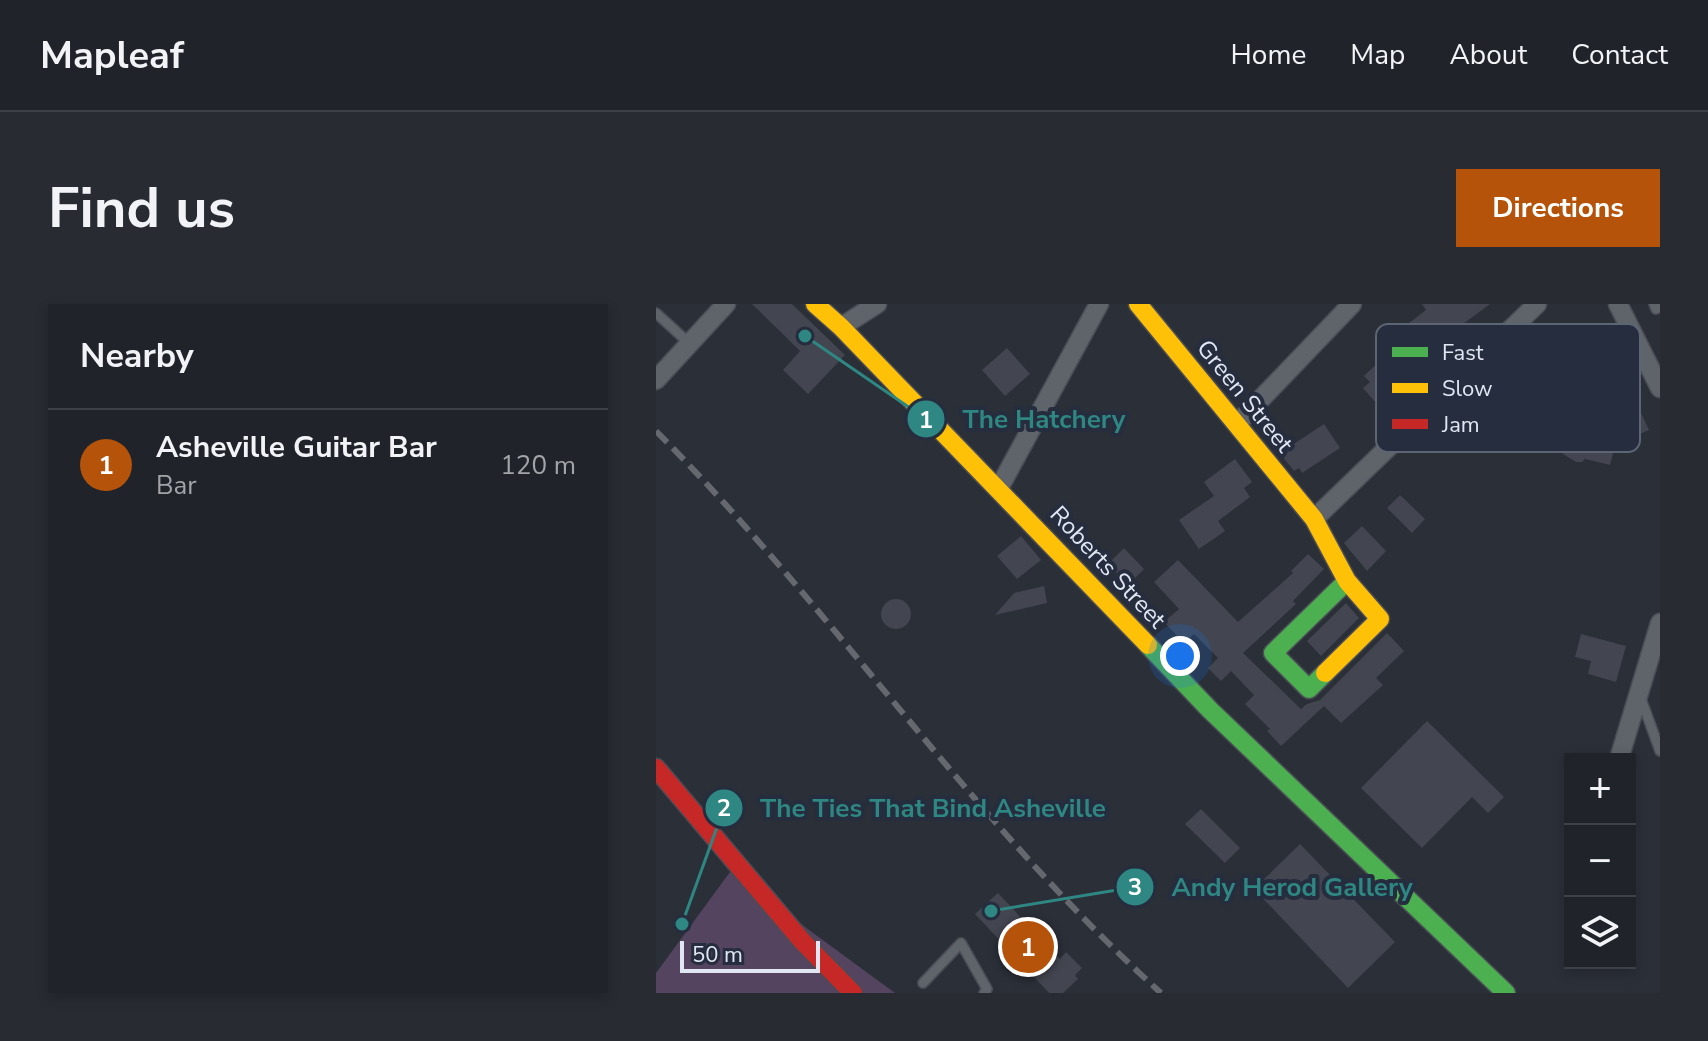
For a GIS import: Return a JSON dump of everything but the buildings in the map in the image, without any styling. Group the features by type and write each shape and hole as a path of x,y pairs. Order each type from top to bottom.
{"street":[{"path":"656,379 726,304"},
{"name":"Roberts Street","path":"815,304 999,488 1210,710 1506,993"},
{"path":"841,327 877,304"},
{"path":"999,488 1099,304"},
{"name":"Green Street","path":"1138,304 1314,519 1347,581 1380,619 1309,689 1273,653 1347,581"},
{"path":"1237,424 1352,304"},
{"path":"1516,324 1537,304"},
{"path":"1618,304 1628,324"},
{"path":"1640,348 1660,388"},
{"path":"1314,519 1383,452"},
{"path":"1621,753 1660,623"},
{"path":"656,768 802,941 853,993"}],"lane":[{"path":"1654,304 1656,309 1660,307"},
{"path":"656,313 690,344"},
{"path":"1639,693 1660,751"},
{"path":"923,983 961,943 987,989 984,993"}],"shaded area":[{"path":"730,872 895,993 656,993 656,973"}],"railway":[{"path":"656,431 784,570 1028,859 1161,993"}],"traffic: fast":[{"path":"1325,673 1309,689 1273,653 1347,581"},
{"path":"1148,645 1210,710 1506,993"}],"traffic: slow":[{"path":"815,304 841,327 1148,645"},
{"path":"1138,304 1314,519 1347,581 1380,619 1325,673"}],"traffic: jam":[{"path":"656,768 802,941 853,993"}],"place":[{"name":"The Hatchery","path":"805,336"},
{"name":"Andy Herod Gallery","path":"991,911"},
{"name":"The Ties That Bind Asheville","path":"682,924"},
{"name":"Asheville Guitar Bar","path":"1028,947"}]}
